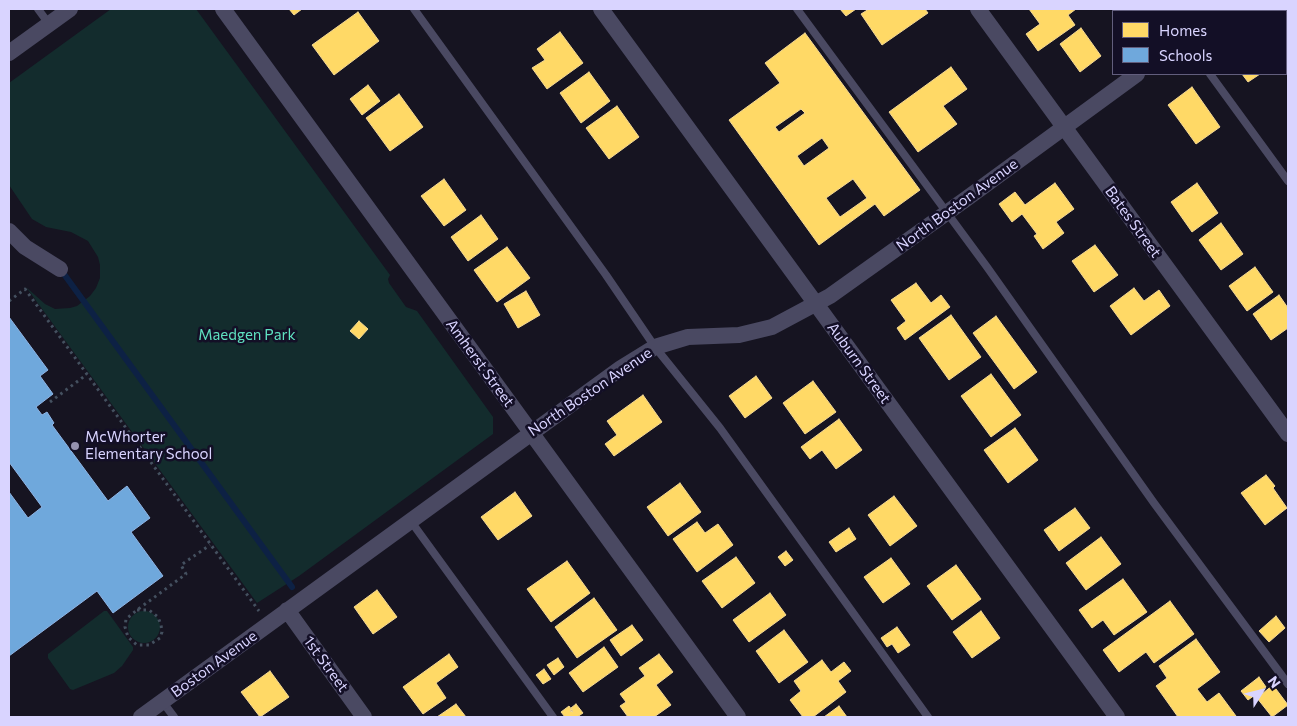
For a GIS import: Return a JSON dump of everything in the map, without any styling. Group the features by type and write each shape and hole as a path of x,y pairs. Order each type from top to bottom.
{"street":[{"path":"9,54 70,9"},
{"name":"Amherst Street","path":"223,9 738,717"},
{"name":"Auburn Street","path":"602,9 1117,717"},
{"name":"Bates Street","path":"978,9 1288,434"},
{"name":"North Boston Avenue","path":"287,610 531,432 654,347 688,337 739,335 772,327 830,296 1136,75"},
{"path":"9,231 25,247 60,269"},
{"name":"Boston Avenue","path":"141,717 287,610"},
{"name":"1st Street","path":"287,610 364,717"}],"lane":[{"path":"38,9 49,24"},
{"path":"414,9 600,267 654,347 720,428 928,717"},
{"path":"797,9 987,267 1154,503 1288,684"},
{"path":"1211,75 1288,181"},
{"path":"410,520 553,717"},
{"path":"162,701 174,717"}],"path":[{"path":"9,301 25,289 268,624"},
{"path":"50,402 86,374"},
{"path":"137,610 149,610 158,617 161,625 162,632 160,638 149,645 137,644 128,637 125,627 126,619 137,610 186,574 181,565 210,544"}],"green space":[{"name":"Maedgen Park","path":"111,9 196,9 390,275 389,283 406,307 417,311 493,417 493,434 299,576 257,603 26,287 45,304 55,309 77,306 90,296 96,288 100,278 100,265 98,257 88,241 71,232 46,227 32,219 9,185 9,83"},
{"path":"104,611 107,611 133,647 133,650 122,666 114,673 73,690 70,689 48,658 48,654"},
{"path":"144,611 155,616 160,627 155,638 144,643 133,638 128,627 133,616"}],"building: Homes":[{"path":"289,9 302,9 294,15"},
{"path":"840,9 856,9 846,16"},
{"path":"869,9 925,9 928,13 882,45 861,14"},
{"path":"1029,9 1076,9 1068,15 1075,25 1038,51 1026,34 1040,24"},
{"path":"358,12 379,41 334,75 312,45"},
{"path":"1081,28 1101,56 1080,72 1060,44"},
{"path":"560,32 583,63 547,89 532,68 545,60 537,49"},
{"path":"805,33 920,190 884,216 875,204 819,245 729,120 780,83 765,63","holes":["801,109 805,113 779,132 775,127","822,138 829,148 804,166 797,156","853,179 867,198 840,217 826,198"]},
{"path":"951,67 967,89 943,106 957,124 918,152 889,112"},
{"path":"589,72 610,101 581,123 560,93"},
{"path":"1243,75 1258,75 1248,82"},
{"path":"368,85 380,101 362,115 350,99"},
{"path":"1192,87 1220,127 1196,144 1168,105"},
{"path":"399,94 423,127 390,151 366,118"},
{"path":"617,106 639,137 609,159 586,128"},
{"path":"444,179 466,210 444,226 421,196"},
{"path":"1055,183 1074,209 1056,222 1064,233 1043,249 1034,236 1037,234 1022,214 1012,222 999,204 1015,192 1025,205"},
{"path":"1197,183 1218,213 1192,232 1171,202"},
{"path":"481,215 498,239 468,261 451,237"},
{"path":"1221,223 1243,254 1221,270 1199,240"},
{"path":"1095,245 1118,275 1094,292 1072,261"},
{"path":"507,247 530,278 497,302 474,270"},
{"path":"1255,267 1273,292 1247,311 1229,286"},
{"path":"916,283 931,303 941,295 950,307 905,340 897,328 906,321 891,300"},
{"path":"1134,288 1144,301 1159,290 1170,306 1131,335 1110,306"},
{"path":"526,291 540,315 518,328 504,304"},
{"path":"1279,295 1288,308 1288,328 1271,340 1253,314"},
{"path":"951,315 981,357 949,380 919,338"},
{"path":"996,316 1037,372 1014,389 973,333"},
{"path":"359,321 368,329 359,339 350,331"},
{"path":"991,374 1021,415 991,437 961,396"},
{"path":"756,376 772,398 745,418 729,396"},
{"path":"813,381 836,412 805,434 783,403"},
{"path":"643,395 662,422 614,456 605,444 617,435 607,421"},
{"path":"839,419 862,450 836,469 822,450 810,459 801,447"},
{"path":"1015,428 1038,460 1008,483 984,450"},
{"path":"1266,475 1275,486 1273,488 1287,508 1265,525 1241,493"},
{"path":"680,483 701,512 668,536 647,507"},
{"path":"515,492 532,516 498,540 481,517"},
{"path":"894,496 917,526 890,546 868,515"},
{"path":"1075,508 1090,528 1059,551 1044,530"},
{"path":"697,522 705,533 718,524 733,545 697,572 673,539"},
{"path":"849,528 856,539 836,552 829,542"},
{"path":"1101,537 1121,564 1086,590 1066,563"},
{"path":"786,551 793,560 785,566 778,557"},
{"path":"736,557 755,583 722,608 702,581"},
{"path":"891,558 910,584 883,603 864,577"},
{"path":"567,561 590,593 551,622 527,589"},
{"path":"956,565 981,599 952,620 927,586"},
{"path":"1123,579 1147,612 1114,635 1103,620 1092,628 1079,610"},
{"path":"377,590 397,617 373,634 354,607"},
{"path":"770,593 786,615 749,642 733,620"},
{"path":"594,598 617,630 577,658 555,627"},
{"path":"1170,601 1194,634 1154,663 1146,652 1119,672 1103,650"},
{"path":"981,611 1000,638 972,658 953,632"},
{"path":"1276,616 1285,628 1269,642 1259,631"},
{"path":"632,625 643,640 621,656 610,640"},
{"path":"897,627 910,645 898,653 892,644 887,647 881,638"},
{"path":"784,630 808,662 779,683 756,651"},
{"path":"1196,639 1220,672 1197,689 1207,702 1219,693 1236,716 1178,717 1156,686 1167,678 1159,666"},
{"path":"604,647 618,667 583,692 569,673"},
{"path":"449,654 458,667 436,683 446,698 423,714 403,687"},
{"path":"659,654 673,672 656,685 671,705 654,717 628,717 620,706 626,702 620,694 645,676 639,668"},
{"path":"558,658 564,667 554,675 547,665"},
{"path":"822,660 831,672 844,662 851,671 838,681 846,692 813,717 803,717 790,700 801,691 794,681"},
{"path":"544,669 551,679 543,684 536,675"},
{"path":"270,671 289,697 260,717 241,692"},
{"path":"1259,677 1266,687 1248,700 1241,691"},
{"path":"1273,685 1288,705 1272,717 1257,698"},
{"path":"456,704 466,717 437,717"},
{"path":"576,704 583,713 577,717 565,717 561,712 569,706 572,710 571,708"},
{"path":"839,706 847,717 824,717"}],"building: Schools":[{"path":"9,317 48,370 40,376 53,394 36,407 42,415 47,412 54,423 52,425 108,501 127,486 150,518 131,532 163,576 113,613 97,591 9,656 9,492 28,518 42,507 9,462"}],"waterway":[{"path":"61,270 292,587"}],"place":[{"name":"McWhorter Elementary School","path":"75,446"}]}
